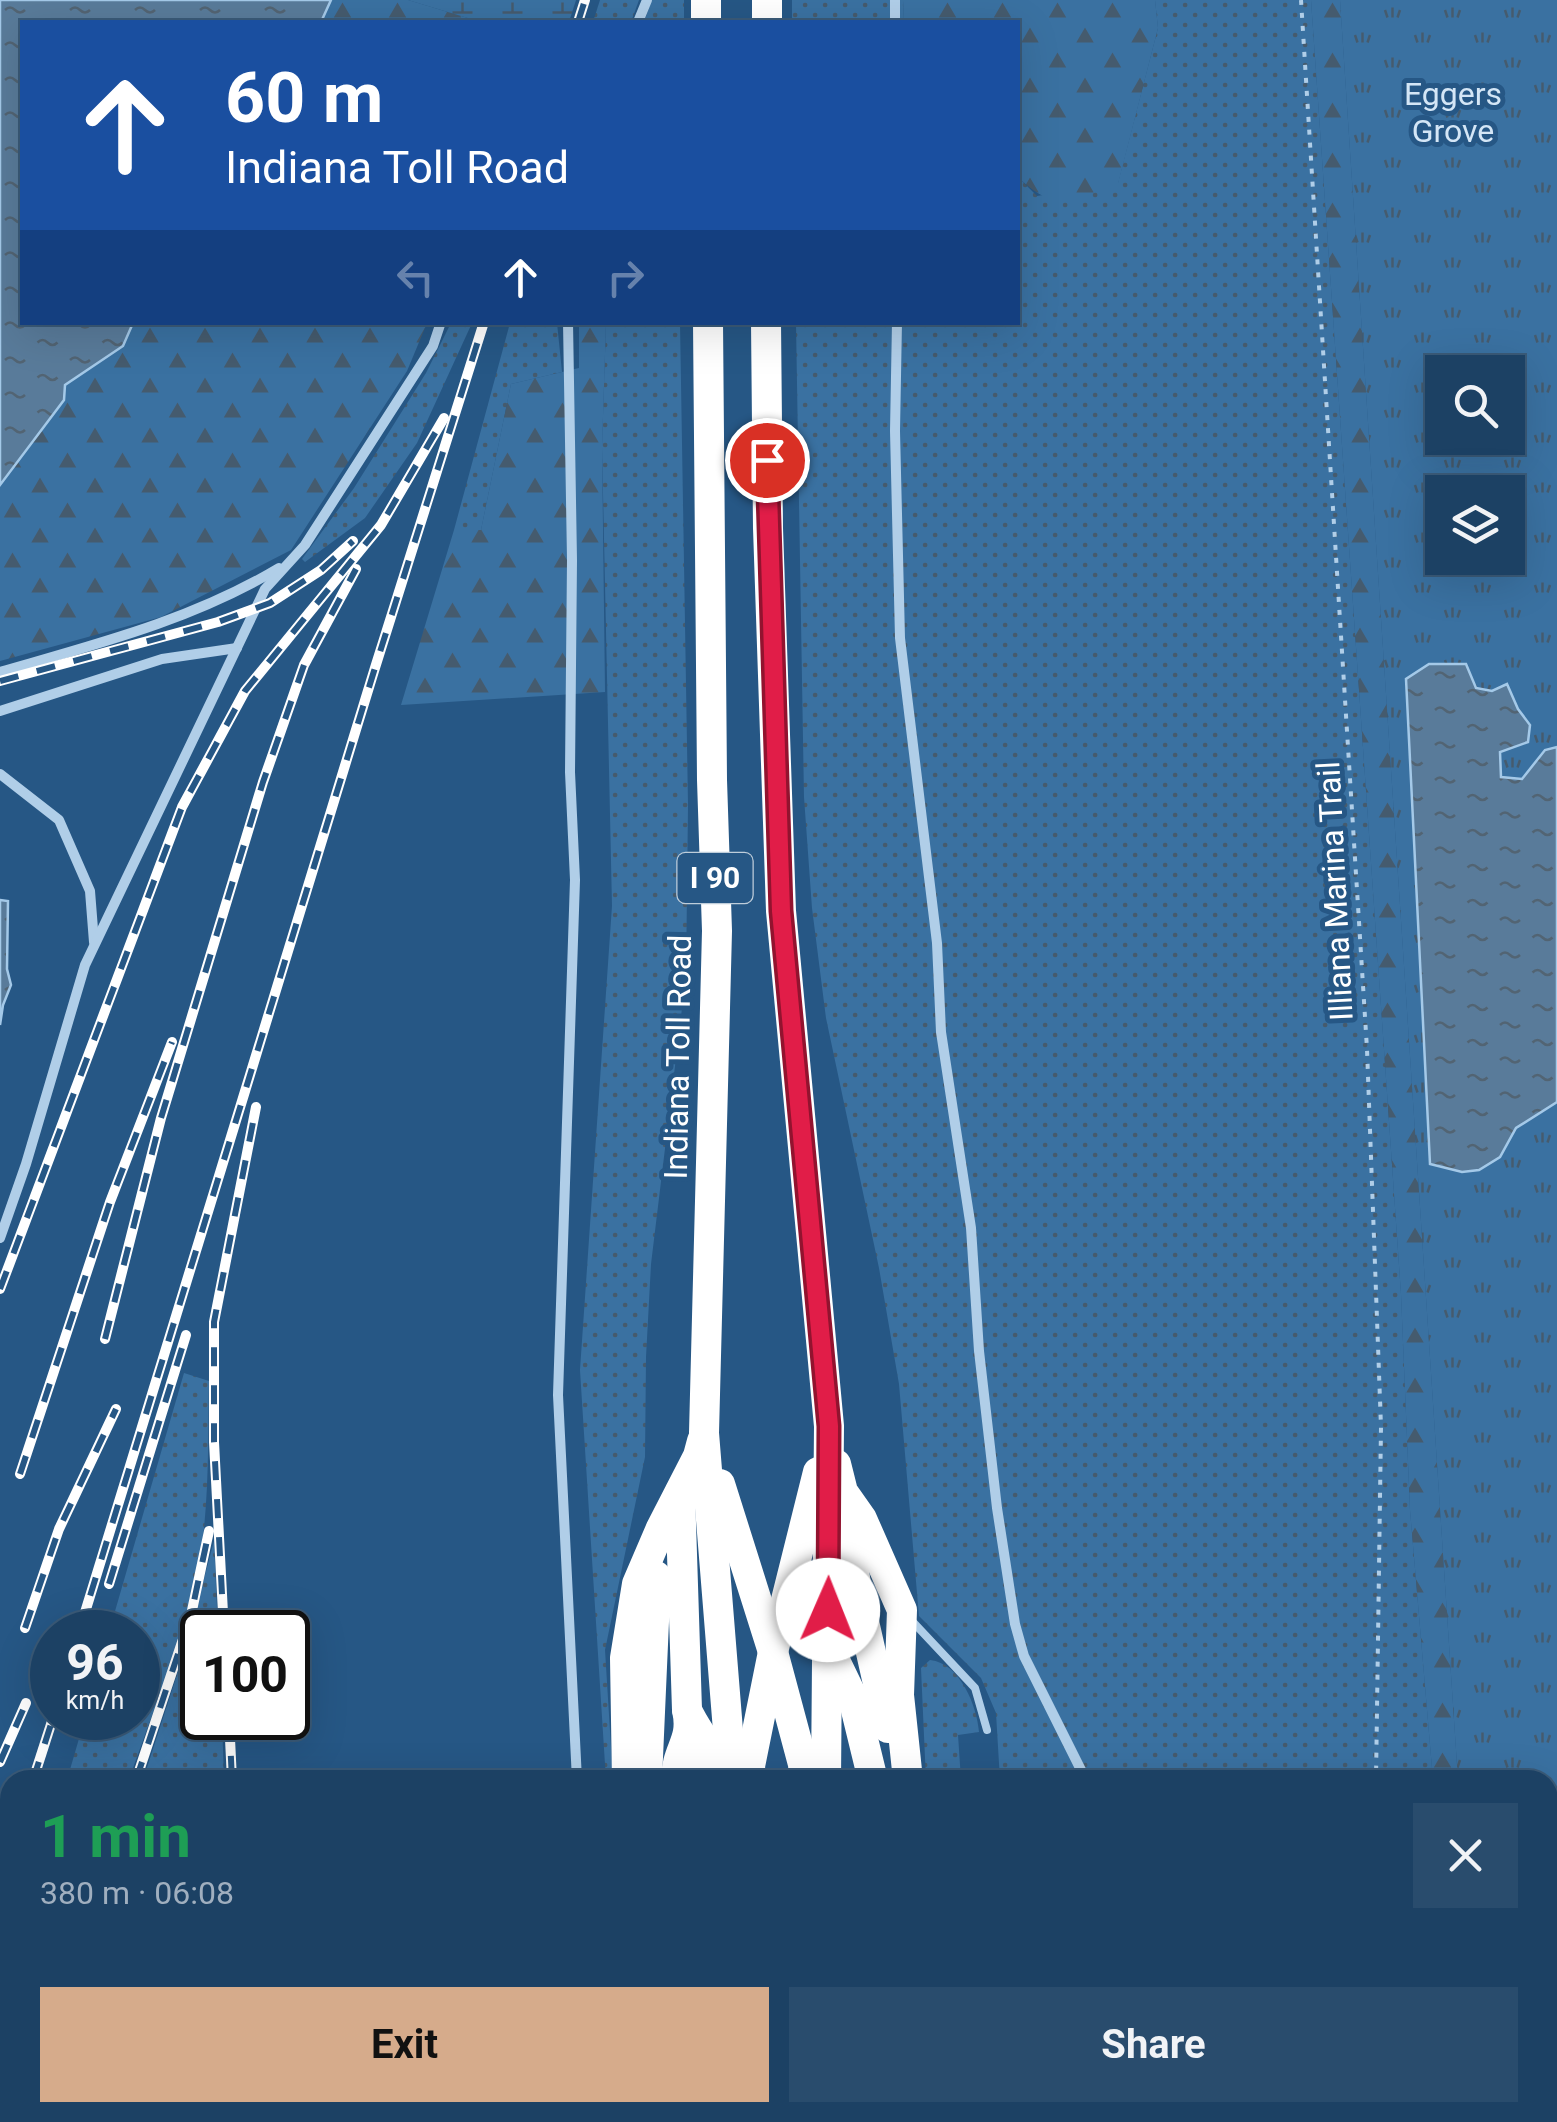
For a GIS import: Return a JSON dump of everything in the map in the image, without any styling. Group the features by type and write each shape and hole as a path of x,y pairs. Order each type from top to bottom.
{"highway":[{"name":"Indiana Toll Road","path":"704,1433 717,930 708,325"},
{"name":"I 90","path":"766,325 768,528 781,911 830,1437 826,1770"},
{"path":"628,1770 626,1658 637,1584 698,1456 704,1433"},
{"name":"I 90","path":"704,1433 772,1652 803,1770"},
{"name":"I 90","path":"704,1433 731,1770"},
{"path":"830,1437 893,1765"},
{"path":"830,1437 844,1492 862,1519 902,1610 898,1731 893,1765"},
{"name":"I 90","path":"750,1770 772,1652 830,1437"},
{"path":"677,1770 679,1753 691,1732 680,1489"},
{"path":"647,1770 661,1528"},
{"name":"I 90","path":"770,1770 772,1652"},
{"name":"I 90","path":"772,1652 786,1770"},
{"path":"826,1653 831,1699 852,1770"},
{"path":"826,1653 853,1698 873,1770"},
{"path":"900,1695 907,1770"},
{"path":"691,1719 697,1770"},
{"path":"691,1719 715,1754 718,1770"},
{"path":"840,1770 841,1725"}],"street":[{"path":"0,1238 85,965 265,589 305,545 433,346 439,325"},
{"path":"568,325 570,772 575,880 558,1395 577,1770"},
{"path":"896,325 894,432 900,638 936,944 941,1032 972,1228 979,1351 999,1524 1024,1656 1081,1770"},
{"path":"0,672 146,630 254,583 289,562"},
{"path":"0,711 162,659 237,648"},
{"path":"0,774 60,820 90,891 94,945"}],"lane":[{"path":"829,1501 852,1536"},
{"path":"866,1556 902,1610 975,1688 987,1730"}],"path":[{"name":"Illiana Marina Trail","path":"1300,0 1367,1049 1380,1427 1376,1770"}],"green space":[{"path":"331,0 408,0 474,20 322,20"},
{"path":"408,0 576,0 570,20 474,20"},
{"path":"600,0 639,0 632,20 594,20"},
{"path":"652,0 684,0 684,20 645,20"},
{"path":"792,0 903,0 904,20 792,20"},
{"path":"903,0 1155,0 1158,28 1118,184 1076,198 1055,200 1020,179 1020,20 904,20"},
{"path":"1155,0 1311,0 1401,1294 1410,1510 1432,1770 999,1770 996,1713 981,1678 919,1616 899,1384 879,1268 826,1018 812,908 804,797 796,325 1020,325 1020,179 1037,196 1118,183 1158,28"},
{"path":"1311,0 1340,0 1457,1770 1432,1770 1410,1510 1401,1294"},
{"name":"Eggers Grove","path":"1340,0 1557,0 1557,1770 1457,1770"},
{"path":"132,325 426,325 407,371 291,550 161,617 0,661 0,485 64,400 64,385 123,346"},
{"path":"450,325 471,325 417,443 365,518 305,562 302,559 354,488 426,373"},
{"path":"509,325 557,325 562,372 511,384 481,530 454,530"},
{"path":"579,325 606,325 602,447 605,692 401,705 454,530 481,530 511,384 579,368"},
{"path":"606,325 680,325 688,805 686,975 651,1264 645,1457 605,1650 612,1770 605,1770 580,1370 612,906 602,447"},
{"path":"184,1373 209,1381 208,1473 199,1560 187,1610 180,1610 180,1633 160,1693 160,1610 115,1610"},
{"path":"214,1541 217,1610 196,1610"},
{"path":"930,1660 950,1669 965,1687 975,1710 979,1732 958,1735 960,1770 926,1770 921,1668"},
{"path":"180,1666 180,1740 223,1740 224,1770 146,1770 156,1740 160,1740 160,1727"},
{"path":"79,1740 143,1740 133,1770 70,1770"}],"water":[{"path":"0,0 331,0 322,20 20,20 20,325 132,325 123,346 65,385 64,400 0,485"},
{"path":"1429,664 1466,664 1476,688 1492,691 1507,684 1530,725 1528,742 1500,752 1501,777 1522,779 1545,750 1557,747 1557,1102 1516,1128 1500,1157 1479,1170 1462,1172 1430,1164 1406,679"},
{"path":"0,900 8,901 7,969 11,985 0,1025"}],"railway":[{"path":"579,20 585,0"},
{"path":"86,1610 483,325"},
{"path":"0,1289 182,807 245,691 381,525 444,418"},
{"path":"0,681 218,622 270,603 321,570 353,541"},
{"path":"105,1339 161,1118 263,782 304,665 356,569"},
{"path":"20,1474 110,1202 172,1042"},
{"path":"223,1610 214,1442 214,1322 256,1107"},
{"path":"109,1584 186,1335"},
{"path":"25,1628 59,1529 116,1409"},
{"path":"139,1770 191,1615 209,1531"},
{"path":"0,1762 26,1703"},
{"path":"36,1770 46,1740"},
{"path":"230,1740 232,1770"}],"route":[{"path":"767,460 781,911 829,1426 828,1610"}]}
